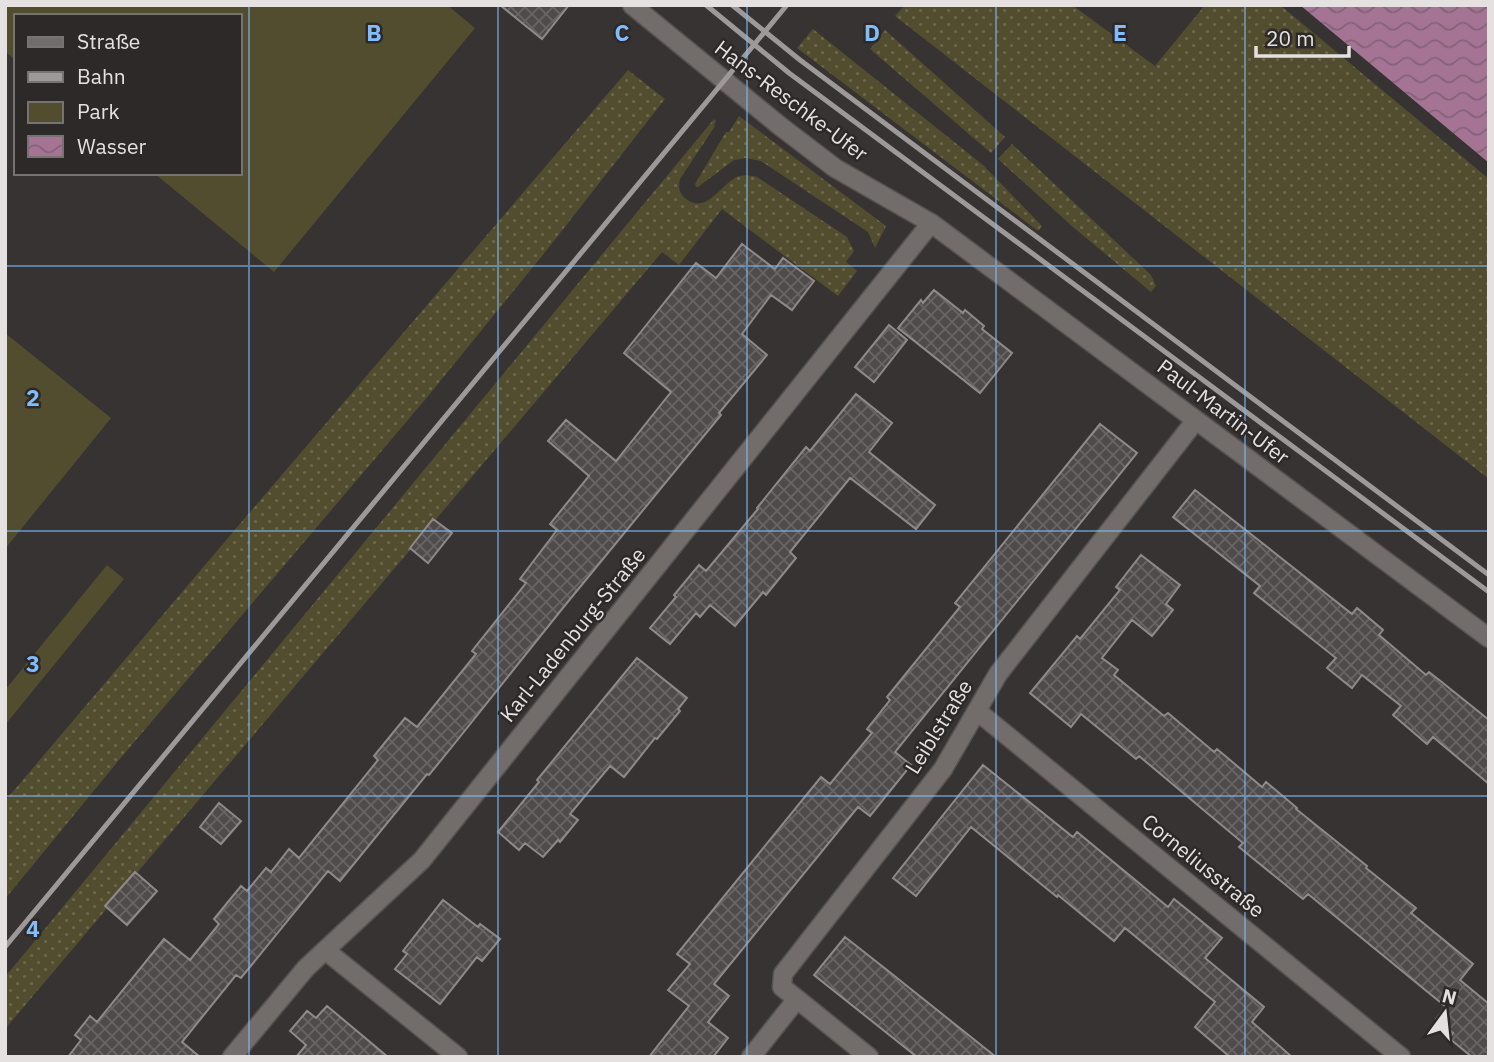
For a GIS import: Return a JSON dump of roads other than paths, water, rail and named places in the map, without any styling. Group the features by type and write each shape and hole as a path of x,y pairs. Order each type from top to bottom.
{"street":[{"name":"Hans-Reschke-Ufer","path":"632,5 835,168 931,223"},
{"name":"Paul-Martin-Ufer","path":"931,223 1489,638"},
{"name":"Karl-Ladenburg-Straße","path":"232,1057 306,968 422,860 931,223"},
{"name":"Leiblstraße","path":"797,999 782,987 783,974 943,769 998,674 1196,420"},
{"name":"Corneliusstraße","path":"977,711 1401,1057"},
{"path":"325,950 458,1057"},
{"path":"751,1057 797,999 869,1057"}],"water":[{"path":"1300,5 1489,5 1489,163"}],"railway":[{"path":"706,5 789,73 1489,592"},
{"path":"732,5 800,60 1489,575"},
{"path":"5,947 787,5"}]}
